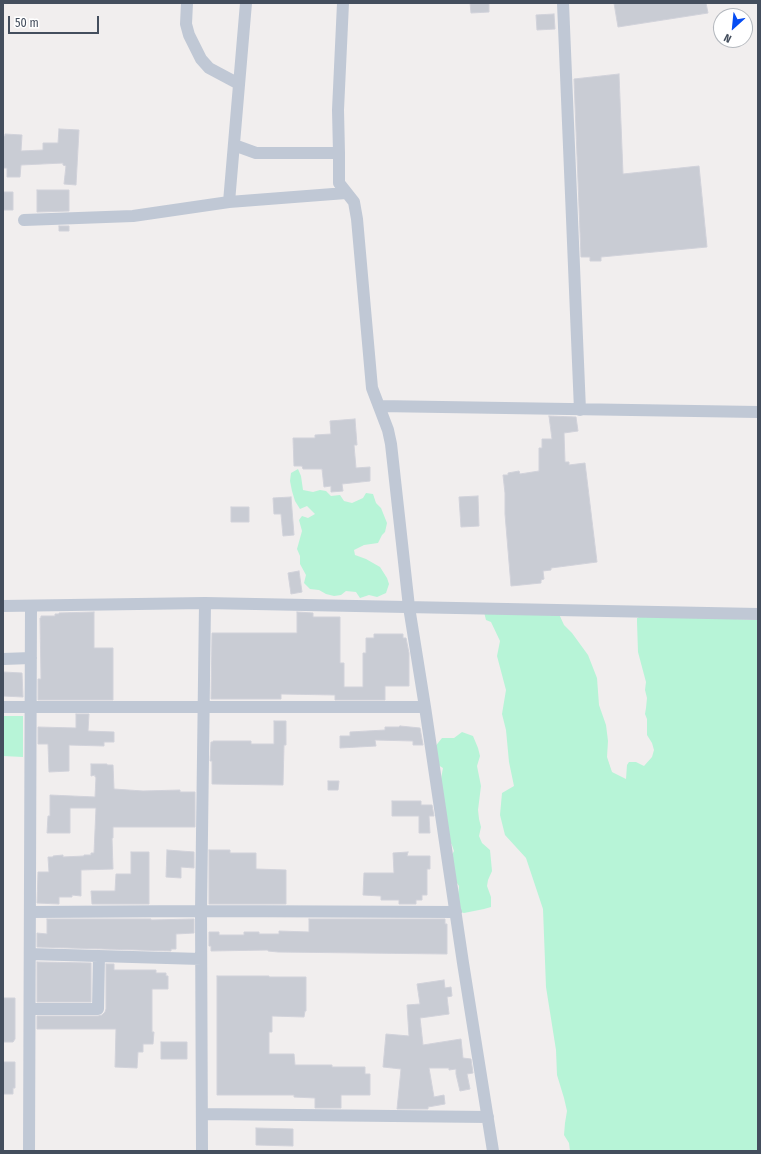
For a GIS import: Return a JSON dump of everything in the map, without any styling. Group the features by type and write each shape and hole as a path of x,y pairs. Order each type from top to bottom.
{"street":[{"path":"187,3 187,30 201,59 209,68 239,84"},
{"path":"228,202 246,3"},
{"path":"343,3 338,110 339,184 354,202 357,219 372,388 388,430 391,444 409,607 494,1151"},
{"path":"563,3 580,410"},
{"path":"234,145 256,153 339,153"},
{"path":"24,220 133,216 228,202 346,193"},
{"path":"379,406 758,412"},
{"path":"202,1151 201,911 205,603"},
{"path":"3,606 205,603 758,614"},
{"path":"29,1151 31,606"},
{"path":"3,658 30,658"},
{"path":"3,707 425,707"},
{"path":"30,912 456,912"},
{"path":"30,954 201,959"},
{"path":"30,1008 98,1009 99,956"},
{"path":"202,1114 488,1116"}],"green space":[{"path":"298,469 301,476 303,490 313,492 320,490 326,491 331,496 340,495 344,501 352,503 363,498 366,493 373,494 376,503 381,508 387,523 385,532 378,543 364,545 354,550 355,555 380,567 389,584 386,593 377,597 369,595 360,598 356,592 346,591 341,595 334,596 319,590 310,589 304,583 306,575 300,564 300,556 297,549 302,531 299,520 302,516 308,518 315,514 307,506 300,509 295,501 290,481 291,473"},
{"path":"484,612 559,614 564,625 572,633 588,655 597,678 599,705 606,725 608,741 607,757 612,772 626,779 627,765 629,762 636,762 644,766 652,757 654,750 647,735 647,719 645,714 647,698 645,690 646,682 638,652 637,618 644,615 758,620 758,1151 570,1151 569,1143 564,1135 567,1111 557,1075 556,1050 546,987 543,909 526,858 505,835 500,815 502,793 514,786 509,762 506,730 502,714 506,690 497,656 500,641 491,622 486,620"},
{"path":"3,716 23,716 23,757 3,756"},
{"path":"462,732 473,736 480,756 477,766 481,786 478,810 481,827 479,836 482,843 490,850 492,871 487,886 491,897 491,907 464,913 460,912 458,896 459,886 455,880 450,859 454,851 448,838 444,818 446,810 443,804 440,784 443,768 438,765 434,748 442,738 454,738"}],"building":[{"path":"470,3 489,3 489,12 471,13"},
{"path":"614,3 706,3 708,13 618,27"},
{"path":"554,14 555,29 537,30 536,15"},
{"path":"619,74 623,174 699,166 707,247 601,257 601,261 590,261 590,257 581,257 574,79"},
{"path":"59,129 79,130 76,185 64,184 66,166 63,165 63,163 21,165 20,177 7,177 7,168 3,168 3,136 5,136 5,134 22,135 21,151 43,150 43,143 58,143"},
{"path":"37,190 69,190 69,211 37,212"},
{"path":"3,192 13,192 13,210 3,210"},
{"path":"59,226 69,226 69,231 59,231"},
{"path":"549,416 576,417 578,431 564,433 565,462 569,462 569,465 585,463 597,562 551,568 551,570 543,571 544,579 541,580 541,583 511,586 503,475 508,475 508,473 519,471 520,474 539,471 539,448 542,448 542,439 552,439"},
{"path":"355,419 357,445 354,445 356,468 370,467 370,481 342,484 343,491 331,492 331,486 324,487 322,469 303,469 302,466 294,466 293,438 315,438 315,435 331,434 330,421"},
{"path":"478,496 479,526 461,527 459,497"},
{"path":"291,497 294,535 283,536 281,514 274,514 273,498"},
{"path":"231,507 249,507 249,522 231,522"},
{"path":"299,571 302,592 291,594 288,573"},
{"path":"94,612 94,648 113,648 113,700 38,700 38,679 41,679 41,616 55,616 55,614 59,613"},
{"path":"297,612 313,613 313,617 340,617 340,663 344,663 344,687 363,687 363,653 366,653 366,638 374,638 374,634 403,634 403,638 406,638 409,653 409,686 385,686 385,700 335,700 335,695 281,694 281,699 211,699 212,633 297,633"},
{"path":"3,672 22,673 23,697 3,696"},
{"path":"76,714 89,714 88,731 114,732 114,742 104,742 104,746 69,745 69,771 49,772 48,744 38,744 38,727 76,728"},
{"path":"274,721 286,721 283,785 212,784 212,761 210,761 211,742 251,741 251,744 274,744"},
{"path":"400,726 420,728 423,745 413,745 413,741 375,740 376,746 340,748 340,736 350,736 350,732 385,730 385,727"},
{"path":"91,764 113,765 114,789 143,791 180,790 180,792 195,792 195,827 113,827 113,869 81,870 81,896 72,895 72,897 59,897 59,904 37,903 38,872 49,872 48,857 63,855 63,857 84,856 94,853 96,808 70,808 70,833 47,833 48,816 50,816 50,795 95,797 96,777 95,775 91,776"},
{"path":"328,781 339,781 338,790 328,790"},
{"path":"392,801 421,801 421,805 432,805 434,816 429,816 430,833 419,833 419,816 392,816"},
{"path":"167,850 194,852 194,868 181,867 181,878 166,877"},
{"path":"209,850 230,850 230,853 256,853 256,869 286,870 286,904 209,904"},
{"path":"131,852 149,852 149,904 92,904 91,891 115,891 116,874 131,874"},
{"path":"408,852 407,856 430,856 430,869 427,869 427,895 422,895 422,900 416,900 416,904 399,904 399,900 381,900 381,896 363,895 364,873 394,873 393,853"},
{"path":"47,919 194,919 194,933 176,934 176,949 171,949 171,951 37,947 37,933 47,934"},
{"path":"309,919 445,919 445,924 447,924 447,954 278,952 268,950 211,951 211,946 209,946 209,932 219,932 219,935 244,935 244,932 279,934 279,931 309,932"},
{"path":"37,962 91,963 91,1002 37,1002"},
{"path":"106,964 114,964 114,970 156,970 156,973 166,973 166,976 168,976 168,989 152,989 152,1032 154,1032 153,1044 143,1044 143,1052 138,1052 137,1068 115,1067 116,1029 37,1029 37,1016 102,1015 106,1009"},
{"path":"217,976 306,977 306,1011 304,1017 272,1016 272,1032 269,1032 269,1054 294,1054 295,1065 365,1067 365,1074 370,1074 370,1095 341,1095 341,1108 315,1108 315,1098 294,1097 294,1095 217,1095"},
{"path":"444,980 445,988 451,987 452,996 447,997 449,1014 420,1018 423,1045 461,1039 463,1058 471,1059 473,1073 467,1074 470,1089 460,1091 456,1069 449,1070 449,1068 429,1068 434,1097 444,1095 445,1104 428,1107 428,1109 397,1109 401,1069 383,1067 386,1034 409,1036 407,1005 420,1004 417,984"},
{"path":"3,998 15,998 15,1039 13,1042 3,1042"},
{"path":"161,1042 187,1042 187,1059 161,1059"},
{"path":"3,1062 15,1062 15,1088 13,1088 13,1094 3,1094"},
{"path":"256,1128 293,1129 293,1146 256,1145"}]}
